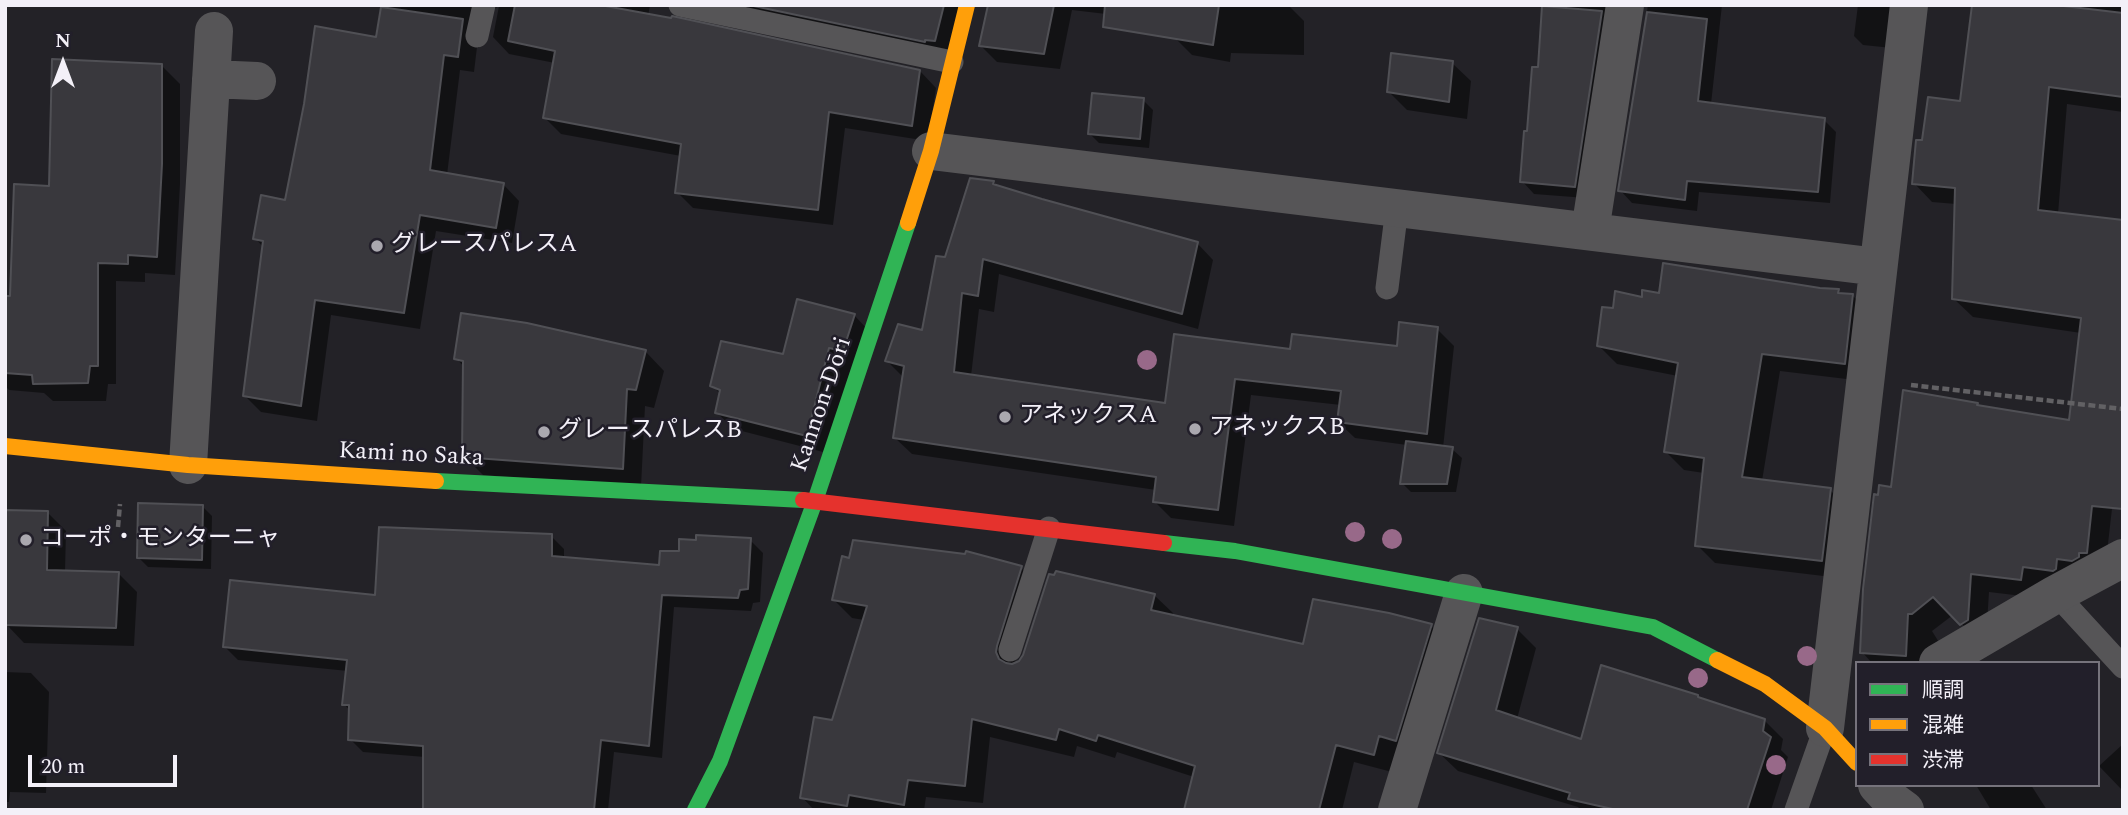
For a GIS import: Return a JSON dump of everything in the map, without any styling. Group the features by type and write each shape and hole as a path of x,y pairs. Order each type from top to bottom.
{"street":[{"name":"Kannon-Dōri","path":"702,804 815,501 931,151 967,5"},
{"path":"1590,231 1626,5"},
{"path":"1841,719 1866,380 1909,5"},
{"path":"188,465 214,30"},
{"path":"211,79 257,81"},
{"path":"931,151 1878,267"},
{"name":"Kami no Saka","path":"5,446 188,465 349,476 815,501 1235,551 1653,627 1841,719 1855,758"},
{"path":"1941,661 2123,558"},
{"path":"1397,810 1464,593"},
{"path":"1879,787 1905,810"}],"lane":[{"path":"477,36 484,5"},
{"path":"680,5 952,62"},
{"path":"1387,288 1397,208"},
{"path":"1010,650 1049,528"},
{"path":"2056,594 2123,667"},
{"path":"1796,810 1841,719"}],"path":[{"path":"1866,380 2123,409"}],"building":[{"path":"515,5 600,5 671,18 672,16 920,70 912,126 829,112 818,210 675,193 681,144 543,118 555,51 508,41"},
{"path":"749,5 944,5 935,41 925,42"},
{"path":"988,5 1054,5 1044,54 979,46"},
{"path":"1105,5 1219,5 1213,45 1103,27"},
{"path":"1972,5 2055,5 2123,13 2123,97 2049,87 2038,210 2123,220 2123,509 2092,506 2087,553 2079,553 2079,557 2072,561 2057,559 2056,569 2053,571 2023,567 2021,580 1971,574 1968,620 1960,625 1933,597 1912,614 1908,614 1906,656 1860,653 1863,589 1874,494 1878,495 1879,485 1891,487 1903,390 2069,420 2081,318 1952,299 1955,188 1912,184 1916,140 1922,140 1928,97 1960,101"},
{"path":"1542,6 1602,11 1575,187 1520,182 1532,67 1538,67"},
{"path":"381,7 463,19 458,57 444,55 430,170 504,183 496,228 420,215 404,313 315,300 301,406 243,396 263,241 253,239 261,195 285,200 304,104 315,26 376,37"},
{"path":"1647,12 1707,19 1698,101 1825,118 1818,192 1687,181 1685,200 1618,191"},
{"path":"1391,53 1453,61 1449,102 1387,92"},
{"path":"52,59 162,64 162,164 157,257 128,255 128,264 98,263 98,366 90,366 88,383 33,384 32,375 5,373 5,296 10,296 14,184 49,186"},
{"path":"1092,93 1144,98 1140,139 1088,134"},
{"path":"970,178 994,181 993,184 1042,199 1198,242 1182,314 983,259 978,296 962,293 954,372 1165,403 1174,334 1290,349 1292,334 1397,346 1399,322 1438,327 1427,434 1337,422 1341,391 1235,379 1218,510 1153,502 1156,477 893,438 904,366 885,361 898,324 922,330 936,256 945,257"},
{"path":"1663,263 1839,289 1838,293 1853,294 1845,364 1762,354 1742,477 1831,488 1822,561 1695,546 1704,458 1664,452 1678,363 1597,346 1602,307 1613,308 1615,291 1642,297 1642,290 1659,293"},
{"path":"797,299 855,314 843,351 829,348 807,436 715,413 720,390 710,386 721,341 783,354"},
{"path":"461,313 527,323 646,350 636,390 627,389 623,469 462,457 463,361 454,359"},
{"path":"1406,441 1453,447 1447,484 1400,484"},
{"path":"138,503 203,505 202,560 137,558"},
{"name":"コーポ・モンターニャ","path":"5,510 48,511 47,570 119,572 116,628 5,625"},
{"path":"379,527 552,534 552,556 659,565 660,551 679,551 679,539 696,540 696,535 751,538 748,589 740,590 738,598 662,595 649,746 601,740 594,810 423,810 423,746 348,740 349,705 342,705 347,660 223,647 230,580 375,595"},
{"path":"853,540 965,554 966,551 1022,566 996,652 999,659 1012,664 1019,661 1023,655 1049,574 1054,575 1056,571 1155,594 1151,610 1303,644 1313,599 1432,624 1396,741 1379,736 1374,755 1336,745 1319,810 1184,810 1195,766 1098,735 1096,741 1059,729 1056,740 972,719 965,786 908,780 904,805 849,795 847,806 800,798 814,717 832,720 867,606 832,600 842,556 849,558"},
{"path":"1479,618 1518,627 1496,710 1581,739 1601,665 1765,719 1763,731 1771,737 1747,810 1617,810 1568,799 1570,793 1437,753"}],"traffic: fast":[{"path":"695,810 720,761 815,501 908,223"},
{"path":"436,481 803,500"},
{"path":"1164,543 1235,551 1653,627 1717,660"}],"traffic: slow":[{"path":"908,223 931,151 967,5"},
{"path":"5,446 188,465 436,481"},
{"path":"1717,660 1765,684 1825,728 1855,761"}],"traffic: jam":[{"path":"803,500 1164,543"}],"place":[{"name":"グレースパレスA","path":"377,246"},
{"name":"アネックスA","path":"1005,417"},
{"name":"アネックスB","path":"1195,429"},
{"name":"グレースパレスB","path":"544,432"},
{"name":"コーポ・モンターニャ","path":"26,540"}]}
